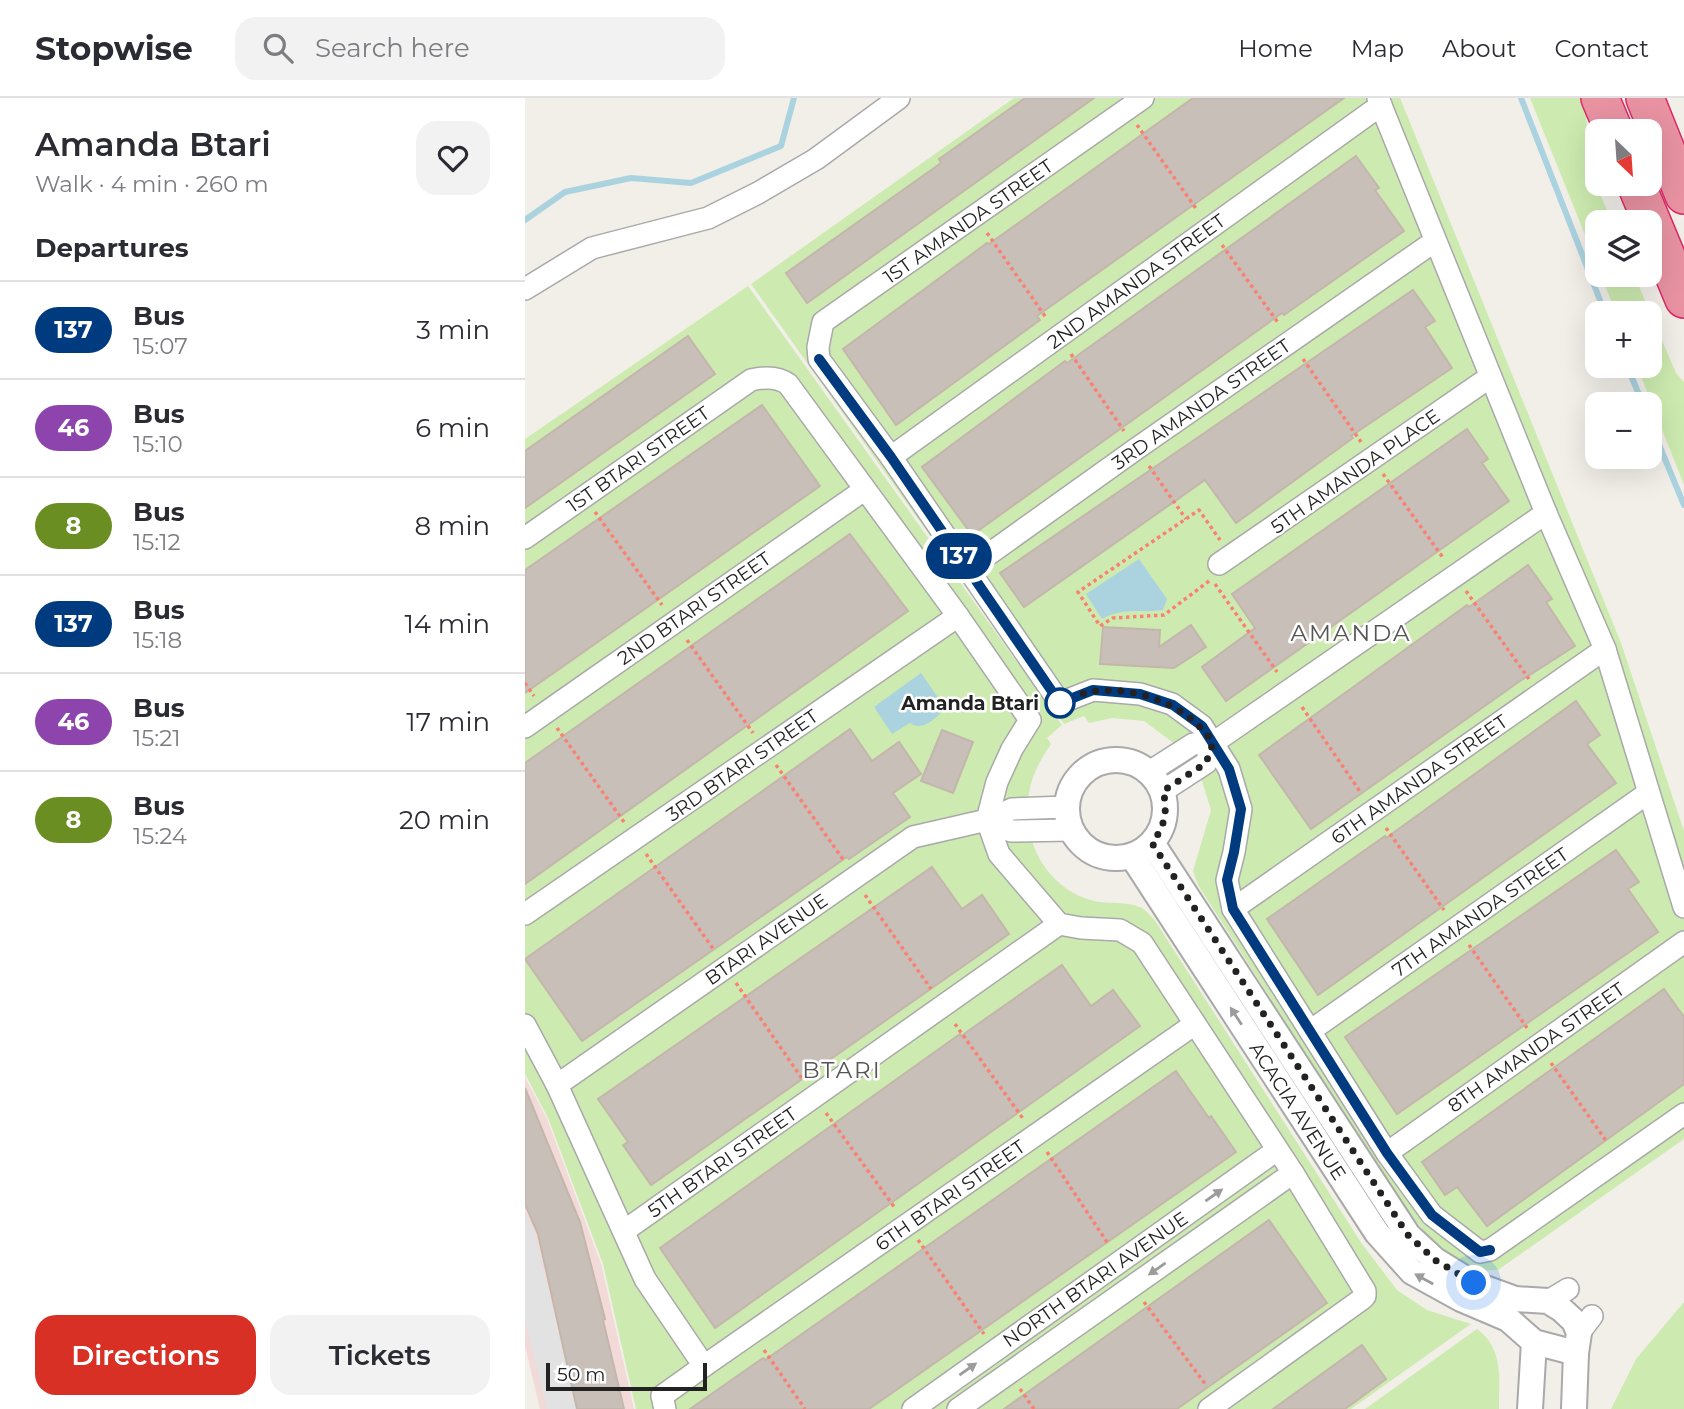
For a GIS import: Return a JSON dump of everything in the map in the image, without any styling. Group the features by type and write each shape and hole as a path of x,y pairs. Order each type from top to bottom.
{"highway":[{"path":"1600,98 1609,119"},
{"path":"1644,98 1684,195"},
{"path":"1641,196 1684,299"}],"street":[{"path":"525,289 591,248 708,218 758,194 816,159 899,98"},
{"path":"1379,101 1546,513 1605,649 1684,907"},
{"name":"2ND AMANDA STREET","path":"891,457 1210,228 1379,101"},
{"name":"1ST AMANDA STREET","path":"891,457 819,359 818,347 823,322 1135,104"},
{"name":"3RD AMANDA STREET","path":"968,569 1435,242"},
{"name":"1ST BTARI STREET","path":"525,538 751,380 766,377 783,380 788,384 864,490"},
{"name":"5TH AMANDA PLACE","path":"1225,561 1490,377"},
{"path":"891,457 1060,703 1093,690 1140,694 1173,705 1202,726 1229,769 1241,809 1227,880 1233,909 1387,1153 1432,1215 1480,1252 1490,1250 1684,1114"},
{"path":"864,490 958,616 1030,720 1012,749 997,782 987,820 999,854 1059,924 1120,930 1142,943 1293,1173 1365,1291 1365,1296 1214,1405"},
{"name":"2ND BTARI STREET","path":"525,727 864,490"},
{"path":"1156,781 1193,744 1213,743 1546,513"},
{"name":"3RD BTARI STREET","path":"525,914 958,616"},
{"name":"6TH AMANDA STREET","path":"1233,909 1605,649"},
{"path":"1127,761 1139,765 1156,781 1166,813 1164,824 1142,850 1108,858 1097,855 1078,840 1069,818 1074,783 1082,774 1103,762 1127,761"},
{"name":"7TH AMANDA STREET","path":"1310,1031 1648,793"},
{"name":"BTARI AVENUE","path":"557,1085 913,837 987,820 1012,809 1069,818"},
{"name":"ACACIA AVENUE","path":"1142,850 1377,1233 1412,1272 1461,1299 1511,1309 1558,1295 1561,1309 1574,1321 1582,1334 1534,1342 1511,1309"},
{"name":"5TH BTARI STREET","path":"624,1231 1059,924"},
{"name":"8TH AMANDA STREET","path":"1387,1153 1684,942"},
{"name":"6TH BTARI STREET","path":"665,1409 662,1396 1195,1024"},
{"path":"525,1025 557,1085 645,1279 704,1366"},
{"name":"NORTH BTARI AVENUE","path":"913,1409 1277,1150"},
{"name":"NORTH BTARI AVENUE","path":"958,1409 1293,1173"},
{"path":"1574,1409 1582,1334"},
{"path":"1530,1409 1534,1342"}],"path":[{"path":"1135,104 1210,228 1541,695"},
{"path":"975,216 1186,519"},
{"path":"1225,561 1199,510 1078,592 1100,626 1113,618 1164,615 1211,579 1620,1160"},
{"path":"525,683 726,967 814,1097 996,1350"},
{"path":"1133,1286 1214,1405"},
{"path":"752,1332 805,1409"}],"shaded area":[{"path":"525,1077 547,1119 601,1264 634,1409 540,1409 525,1346"},
{"path":"525,1213 535,1234 577,1409 547,1409 525,1321"}],"green space":[{"path":"1014,98 1400,98 1621,643 1684,831 1684,1139 1498,1270 1476,1270 1457,1262 1438,1246 1406,1210 1198,885 1193,871 1211,810 1198,768 1183,750 1144,721 1112,718 1089,723 1084,716 1064,724 751,284"},
{"path":"1530,98 1581,98 1586,119 1585,196 1601,196 1607,210 1585,210 1585,235"},
{"path":"748,286 1062,725 1047,738 1051,744 1032,779 1027,811 1033,845 1050,874 1077,895 1094,901 1137,906 1154,919 1362,1244 1397,1290 1427,1310 1471,1324 1351,1409 636,1409 603,1264 548,1118 525,1074 525,439"},
{"path":"1606,287 1639,287 1645,301 1611,301"},
{"path":"1662,340 1676,373 1684,382 1684,485 1662,429 1662,392 1647,392 1642,378 1662,378"},
{"path":"1684,1302 1684,1409 1611,1409 1636,1359"},
{"path":"1477,1329 1492,1345 1496,1355 1499,1409 1365,1409"}],"water":[{"path":"1139,559 1167,599 1163,610 1124,612 1102,619 1086,594"},
{"path":"921,673 946,709 924,725 910,723 892,734 874,707"}],"building":[{"path":"1025,98 1094,98 807,303 786,273 941,163 939,159"},
{"path":"1193,98 1344,98 1037,316 1040,320 896,425 843,349 987,243"},
{"path":"1356,156 1379,188 1375,190 1404,231 1284,315 1282,313 972,535 922,467 1065,361 1067,363"},
{"path":"1413,290 1435,321 1425,327 1452,368 1351,436 1353,438 1236,523 1205,480 1024,607 1000,573"},
{"path":"688,336 715,374 525,508 525,451"},
{"path":"762,405 820,486 525,693 525,570"},
{"path":"1467,429 1488,459 1482,463 1509,501 1226,701 1202,667 1255,628 1232,594"},
{"path":"850,534 908,611 525,884 525,763"},
{"path":"1528,565 1552,599 1546,602 1575,646 1520,681 1311,829 1259,755 1467,605 1469,607"},
{"path":"1191,625 1206,647 1174,668 1100,664 1103,627 1160,630 1159,647"},
{"path":"1576,701 1600,735 1587,744 1616,783 1318,995 1267,919 1385,836 1386,838"},
{"path":"850,729 872,761 899,742 921,774 893,793 910,817 849,859 847,857 582,1041 525,959"},
{"path":"942,730 973,742 953,793 921,781"},
{"path":"1616,850 1639,882 1628,889 1658,932 1397,1114 1345,1037"},
{"path":"932,867 962,909 982,895 1009,934 651,1185 623,1145 628,1142 598,1099"},
{"path":"1062,965 1091,1006 1113,990 1140,1026 715,1328 660,1248 960,1034 961,1036"},
{"path":"1664,989 1684,1017 1684,1084 1487,1226 1457,1187 1445,1195 1422,1162"},
{"path":"1176,1071 1236,1152 869,1409 690,1409 763,1358 765,1360"},
{"path":"525,1088 580,1222 605,1319 603,1320 624,1409 577,1409 538,1234 525,1204"},
{"path":"1269,1220 1327,1303 1177,1409 1004,1409"},
{"path":"1362,1345 1386,1379 1345,1409 1273,1409"}],"waterway":[{"path":"525,220 565,192 631,178 691,183 781,146 794,98"},
{"path":"1521,98 1600,301"},
{"path":"1632,378 1638,392"},
{"path":"1662,452 1684,505"}],"bus line":[{"name":"137","path":"819,359 891,457 1060,703 1093,690 1140,694 1173,705 1202,726 1229,769 1241,809 1227,880 1233,909 1387,1153 1432,1215 1480,1252 1490,1250"}],"place":[{"name":"Amanda Btari","path":"1060,703"}],"district":[{"name":"AMANDA","path":"1351,633"},
{"name":"BTARI","path":"842,1070"}],"route":[{"path":"1060,703 1093,690 1140,694 1173,705 1202,726 1213,743 1206,763 1163,791 1166,813 1164,824 1152,843 1408,1235 1435,1260 1474,1283"}]}
